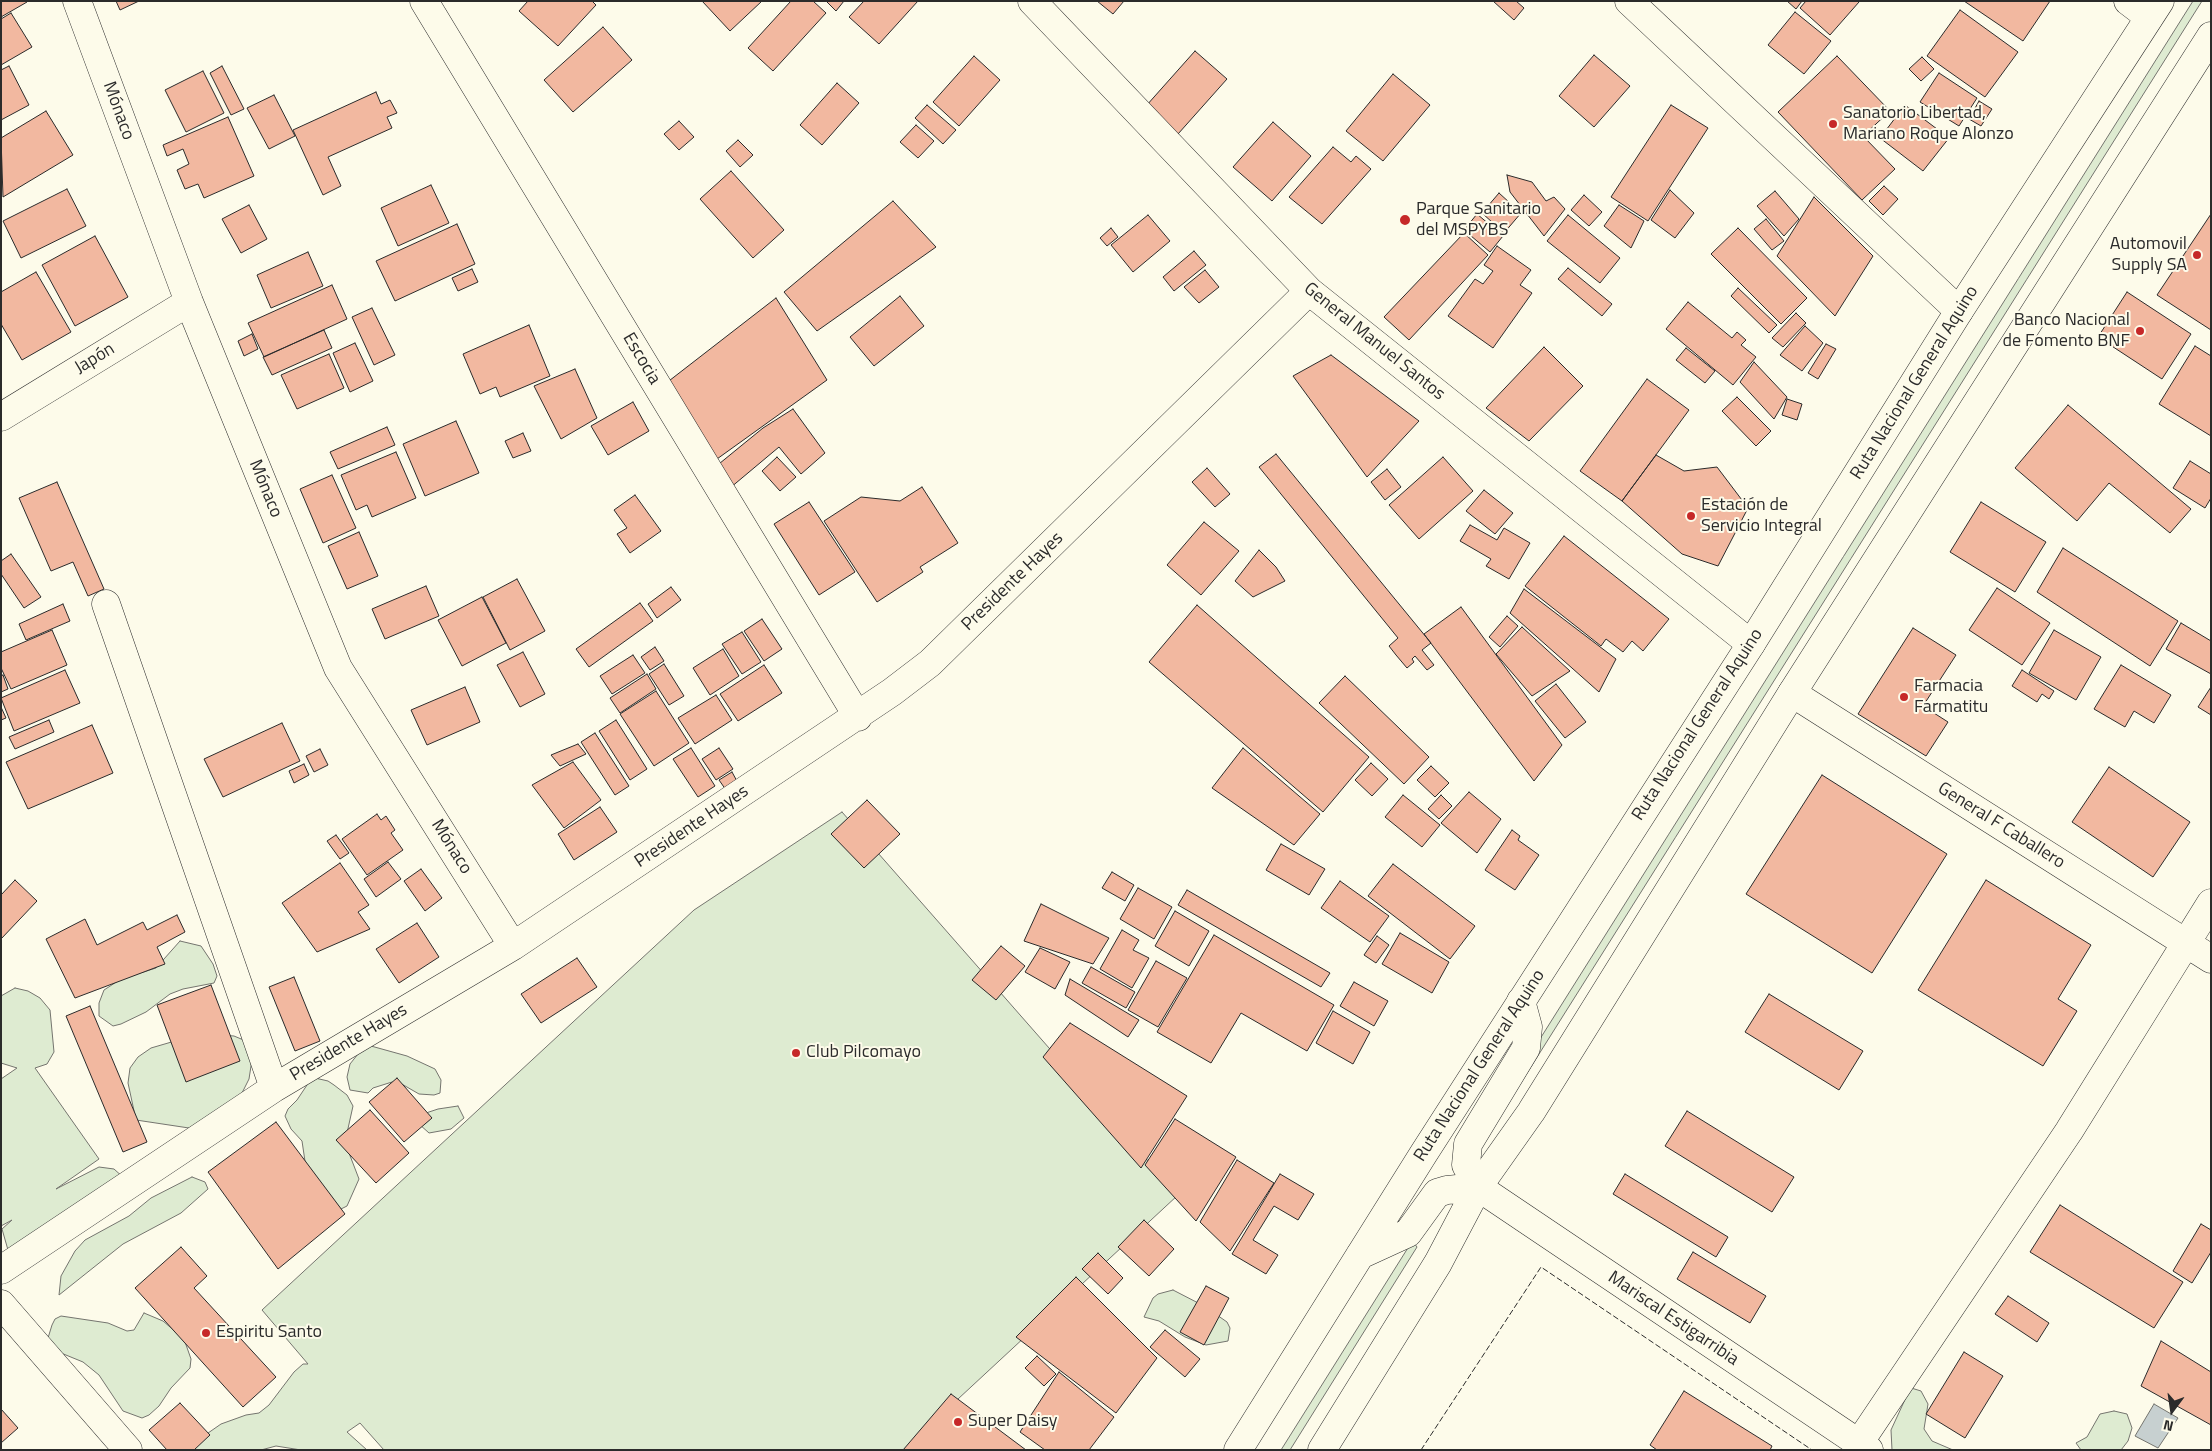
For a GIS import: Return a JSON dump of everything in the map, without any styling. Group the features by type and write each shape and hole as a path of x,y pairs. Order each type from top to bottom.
{"main road":[{"name":"Mónaco","path":"76,1 189,302 338,668 513,946"},
{"name":"Escocia","path":"424,1 858,717"},
{"name":"General Manuel Santos","path":"1032,1 1309,292 1751,644"},
{"path":"1629,1 1959,311"},
{"name":"Ruta Nacional General Aquino","path":"1238,1450 1521,1001 1751,644 2146,7"},
{"path":"1322,1450 1438,1263 1478,1188 1531,1112 1792,693 2211,36"},
{"name":"Presidente Hayes","path":"1,1270 274,1088 513,946 858,717 930,663 1309,292"},
{"name":"Japón","path":"1,417 189,302"},
{"path":"106,604 274,1088"},
{"name":"General F Caballero","path":"1792,693 2211,959"},
{"path":"1864,1446 2069,1131 2211,904"},
{"path":"1478,1188 1466,1165 1468,1144 1526,1048 1528,1027 1521,1001"},
{"path":"1360,1255 1408,1234 1437,1192 1478,1188"},
{"name":"Mariscal Estigarribia","path":"1478,1188 1864,1446"},
{"path":"1,1304 128,1450"}],"green space":[{"path":"2193,1 2202,1 1500,1116 1494,1112"},
{"name":"Club Pilcomayo","path":"842,812 1178,1195 903,1450 384,1450 360,1423 347,1432 367,1450 301,1450 276,1446 261,1450 188,1450 188,1447 221,1424 246,1415 259,1413 269,1405 294,1372 303,1364 308,1364 262,1310 694,910"},
{"path":"180,941 201,946 213,964 217,976 214,983 183,989 170,994 146,1012 121,1024 113,1026 99,1016 99,1003 104,990 121,979 156,968"},
{"path":"15,988 28,991 40,998 50,1010 54,1052 47,1064 35,1068 99,1159 56,1189 99,1167 114,1169 124,1178 8,1250 2,1229 12,1220 1,1226 1,1079 17,1068 1,1063 1,996"},
{"path":"207,1034 234,1036 246,1041 253,1053 249,1079 236,1105 189,1128 136,1120 128,1083 130,1068 138,1057 151,1048 192,1036"},
{"path":"371,1046 407,1056 435,1069 441,1080 440,1093 434,1095 419,1094 400,1083 392,1082 373,1088 368,1093 350,1090 347,1077 350,1064 358,1054"},
{"path":"315,1078 328,1081 334,1085 347,1095 353,1106 347,1133 349,1153 359,1179 347,1206 341,1209 306,1168 302,1141 291,1129 285,1116 288,1109 297,1100 309,1082"},
{"path":"458,1106 464,1118 451,1129 429,1133 419,1124 426,1113"},
{"path":"192,1177 205,1182 208,1189 181,1213 123,1244 59,1295 61,1276 75,1251 85,1240 129,1216 151,1198"},
{"path":"1411,1243 1414,1243 1417,1247 1290,1450 1281,1450"},
{"path":"1173,1290 1204,1306 1227,1322 1230,1328 1228,1341 1206,1345 1185,1337 1159,1321 1144,1317 1153,1298 1158,1294"},
{"path":"144,1313 163,1321 184,1339 191,1359 190,1368 171,1388 159,1406 149,1415 142,1418 123,1411 99,1375 83,1362 61,1353 48,1338 55,1319 61,1316 108,1323 127,1331 134,1330"},
{"path":"1908,1387 1921,1391 1928,1404 1924,1429 1932,1441 1953,1450 1892,1450 1891,1430 1908,1393"},
{"path":"2114,1411 2127,1414 2132,1428 2128,1441 2121,1450 2081,1450 2076,1443 2087,1437 2100,1414"}],"shaded area":[{"path":"2154,1404 2178,1418 2158,1448 2135,1436"}],"building":[{"path":"1,1 27,1 27,2 1,17"},
{"path":"116,1 139,1 120,10"},
{"path":"528,1 592,1 596,5 558,46 519,11"},
{"path":"702,1 762,1 730,31"},
{"path":"791,1 813,1 826,13 773,71 748,48"},
{"path":"826,1 844,1 836,11"},
{"path":"864,1 918,1 879,44 849,17"},
{"path":"1097,1 1124,1 1113,14"},
{"path":"1493,1 1516,1 1524,8 1514,20"},
{"path":"1787,1 1802,1 1796,9"},
{"path":"1806,1 1859,2 1830,35 1800,8"},
{"path":"1964,1 2050,1 2023,41"},
{"path":"1960,10 2018,52 1985,97 1927,56"},
{"path":"1795,12 1831,41 1804,74 1768,45"},
{"path":"11,13 32,47 1,65 1,19"},
{"path":"603,27 632,60 573,112 544,80"},
{"path":"1195,51 1227,79 1178,134 1146,106"},
{"path":"1594,55 1630,86 1594,127 1559,96"},
{"path":"974,56 1000,80 959,126 933,102"},
{"name":"Sanatorio Libertad, Mariano Roque Alonzo","path":"1837,56 1890,111 1863,136 1895,169 1862,200 1778,112"},
{"path":"1922,57 1934,69 1921,81 1909,69"},
{"path":"9,66 29,105 1,120 1,70"},
{"path":"222,66 244,109 231,115 210,73"},
{"path":"203,71 224,113 186,132 165,90"},
{"path":"1939,73 1977,98 1959,126 1920,102"},
{"path":"1393,74 1430,105 1383,161 1346,131"},
{"path":"837,83 859,103 822,145 800,125"},
{"path":"376,92 381,104 390,100 397,113 387,117 392,128 328,157 341,186 323,195 293,130"},
{"path":"274,95 295,136 269,149 247,108"},
{"path":"1979,101 1992,109 1981,126 1969,119"},
{"path":"927,105 956,130 943,144 915,118"},
{"path":"1671,105 1708,128 1648,221 1611,197"},
{"path":"1905,105 1949,138 1923,171 1880,138"},
{"path":"46,111 73,155 3,197 1,138"},
{"path":"228,117 254,176 204,198 198,184 185,189 177,170 189,164 183,149 167,156 163,145"},
{"path":"679,121 694,137 679,150 664,134"},
{"path":"1273,122 1311,156 1272,201 1233,167"},
{"path":"916,125 934,141 918,158 900,142"},
{"path":"738,140 753,155 740,167 726,151"},
{"path":"1333,147 1351,162 1356,156 1371,169 1322,224 1289,197"},
{"path":"731,171 784,230 753,258 700,199"},
{"path":"1507,175 1532,182 1546,201 1554,197 1565,209 1544,236 1510,192"},
{"path":"431,185 449,223 398,246 381,208"},
{"path":"1884,186 1898,199 1883,215 1869,201"},
{"path":"67,189 86,226 21,258 3,221"},
{"path":"1670,190 1694,213 1675,238 1651,220"},
{"path":"1775,191 1799,219 1784,236 1757,206"},
{"path":"1499,193 1521,213 1504,233 1482,213"},
{"path":"1584,195 1602,212 1589,226 1571,210"},
{"path":"1814,197 1873,256 1835,316 1777,256"},
{"path":"893,201 936,247 817,331 784,292"},
{"path":"249,205 267,239 241,253 222,219"},
{"path":"1619,205 1644,221 1631,248 1604,226"},
{"path":"1477,214 1503,236 1490,252 1464,230"},
{"name":"Automovil Supply SA","path":"2211,214 2211,330 2157,295"},
{"path":"1148,215 1170,241 1133,272 1111,245"},
{"path":"1568,215 1620,258 1600,283 1547,241"},
{"path":"1766,219 1784,241 1772,250 1754,229"},
{"path":"457,224 475,264 395,301 376,261"},
{"path":"1111,228 1118,237 1107,246 1100,238"},
{"path":"1738,228 1807,298 1781,324 1711,254"},
{"path":"1464,233 1488,255 1409,340 1384,317"},
{"path":"95,236 128,297 75,326 42,265"},
{"path":"1497,246 1531,270 1520,285 1532,293 1493,348 1448,316 1475,279 1483,284 1493,271 1484,265"},
{"path":"1194,251 1206,265 1174,291 1163,277"},
{"path":"308,252 323,286 271,308 257,275"},
{"path":"1568,268 1612,304 1602,316 1558,279"},
{"path":"472,269 478,282 458,291 452,278"},
{"path":"1205,270 1219,287 1199,303 1184,287"},
{"path":"36,272 71,332 22,360 1,324 1,292"},
{"path":"332,285 347,319 264,357 248,323"},
{"path":"1738,288 1777,325 1769,333 1731,296"},
{"path":"2127,292 2191,334 2162,379 2098,337"},
{"path":"900,296 924,326 874,366 850,337"},
{"path":"776,298 827,380 710,464 665,384"},
{"path":"1688,302 1732,338 1737,332 1746,340 1741,345 1756,357 1733,385 1666,329"},
{"path":"372,308 395,355 374,365 352,317"},
{"path":"1796,313 1806,323 1783,347 1772,338"},
{"path":"529,325 550,376 500,397 496,387 480,394 463,354"},
{"path":"1805,326 1823,343 1802,371 1780,355"},
{"path":"324,330 332,348 272,375 263,357"},
{"path":"252,334 258,349 244,356 238,341"},
{"path":"355,343 373,381 350,392 333,353"},
{"path":"1826,344 1836,349 1818,379 1808,373"},
{"path":"2195,346 2211,356 2211,436 2159,404"},
{"path":"1544,347 1583,386 1529,441 1486,408"},
{"path":"1686,348 1715,371 1705,383 1676,360"},
{"path":"329,354 344,388 297,409 281,375"},
{"path":"1331,355 1419,421 1367,477 1293,376"},
{"path":"1754,362 1787,397 1774,419 1740,382"},
{"path":"575,369 597,418 561,439 534,386"},
{"path":"1647,379 1689,410 1622,501 1580,471"},
{"path":"1737,397 1771,431 1756,446 1722,411"},
{"path":"1787,399 1802,404 1797,420 1782,415"},
{"path":"633,402 649,431 608,455 591,426"},
{"path":"2068,405 2191,509 2170,533 2109,483 2077,521 2015,468"},
{"path":"793,409 825,453 801,474 779,447 730,488 714,468 763,428"},
{"path":"456,421 479,473 425,496 403,444"},
{"path":"387,427 395,445 338,469 330,452"},
{"path":"523,433 531,451 513,458 505,441"},
{"path":"396,452 416,498 372,517 367,505 356,510 341,475"},
{"path":"1276,454 1431,643 1422,650 1434,665 1427,670 1415,656 1412,659 1414,662 1407,668 1389,646 1398,638 1259,467"},
{"name":"Estación de Servicio Integral","path":"1656,455 1684,471 1717,467 1748,508 1718,566 1682,554 1622,501"},
{"path":"777,457 796,477 780,491 762,471"},
{"path":"1443,457 1473,491 1419,539 1389,505"},
{"path":"2190,461 2211,474 2211,498 2205,508 2173,488"},
{"path":"1207,468 1230,494 1215,507 1192,482"},
{"path":"1387,469 1401,487 1385,500 1371,482"},
{"path":"332,475 356,528 323,543 300,489"},
{"path":"57,482 104,589 88,596 73,562 51,571 19,498"},
{"path":"922,487 958,543 920,567 923,572 877,602 824,521 861,497 900,501"},
{"path":"1484,490 1513,513 1495,534 1466,511"},
{"path":"635,495 661,531 630,553 617,534 627,528 614,510"},
{"path":"809,502 855,572 819,595 774,524"},
{"path":"1981,502 2046,542 2015,592 1950,552"},
{"path":"1204,522 1239,551 1201,595 1167,565"},
{"path":"1470,525 1497,540 1504,528 1530,543 1509,579 1486,566 1491,559 1460,541"},
{"path":"359,532 378,576 347,589 328,546"},
{"path":"1564,536 1669,619 1643,651 1632,641 1623,652 1606,639 1601,646 1525,586"},
{"path":"2063,548 2178,621 2150,666 2037,592"},
{"path":"1259,550 1276,567 1285,581 1253,597 1235,581"},
{"path":"11,554 41,597 24,608 1,574 1,561"},
{"path":"517,579 545,631 510,650 483,597"},
{"path":"426,586 439,616 385,639 372,609"},
{"path":"671,587 681,600 657,618 648,604"},
{"path":"1997,588 2050,623 2022,665 1969,630"},
{"path":"1524,589 1616,659 1599,692 1510,613"},
{"path":"482,597 506,643 462,666 438,620"},
{"path":"640,603 653,621 589,667 576,649"},
{"path":"63,604 70,621 26,640 19,624"},
{"path":"1197,605 1369,757 1323,812 1149,662"},
{"path":"1461,607 1562,745 1534,781 1424,634"},
{"path":"1507,616 1518,626 1500,647 1489,637"},
{"path":"762,619 782,649 764,661 744,631"},
{"path":"2181,623 2211,641 2211,674 2166,649"},
{"path":"1522,627 1570,671 1532,696 1496,654"},
{"path":"1913,628 1956,655 1923,706 1948,722 1926,756 1858,714"},
{"path":"52,630 67,665 11,689 1,668 1,652"},
{"path":"2054,630 2101,657 2076,700 2029,673"},
{"path":"742,632 761,662 742,674 722,644"},
{"path":"655,647 664,661 650,670 641,657"},
{"path":"723,649 739,676 710,695 693,668"},
{"path":"523,652 545,694 520,707 497,665"},
{"path":"633,655 645,673 612,694 600,676"},
{"path":"664,664 684,696 669,705 649,674"},
{"path":"764,665 782,693 738,721 720,694"},
{"path":"2121,665 2171,695 2154,723 2134,711 2125,727 2094,709"},
{"path":"65,670 80,703 14,731 1,698"},
{"path":"2022,670 2054,691 2049,699 2042,694 2037,702 2012,686"},
{"path":"647,674 656,689 620,713 610,698"},
{"path":"3,675 8,689 1,692 1,676"},
{"path":"1345,676 1429,757 1404,784 1319,703"},
{"path":"1556,684 1586,722 1565,738 1535,701"},
{"path":"465,687 480,722 427,745 411,710"},
{"path":"2211,687 2211,715 2198,707"},
{"path":"656,691 689,743 654,766 620,714"},
{"path":"716,695 732,720 695,744 678,718"},
{"path":"1,707 6,718 1,720"},
{"path":"49,720 54,732 15,749 9,737"},
{"path":"616,720 647,769 630,780 599,731"},
{"path":"282,723 300,761 223,797 204,759"},
{"path":"92,725 113,773 28,809 6,762"},
{"path":"595,733 629,786 615,795 581,742"},
{"path":"578,744 586,754 560,766 551,755"},
{"path":"691,748 715,786 698,797 673,759"},
{"path":"719,748 733,769 716,780 702,759"},
{"path":"1243,748 1320,814 1294,845 1212,788"},
{"path":"320,749 328,765 314,772 306,756"},
{"path":"573,762 601,800 564,828 532,785"},
{"path":"1371,763 1388,779 1372,796 1355,780"},
{"path":"304,764 309,775 294,783 289,771"},
{"path":"1431,766 1449,783 1435,797 1417,780"},
{"path":"2109,767 2190,822 2153,877 2072,822"},
{"path":"732,772 738,783 726,790 719,780"},
{"path":"1822,775 1947,854 1872,973 1746,894"},
{"path":"1469,792 1501,819 1477,853 1441,823"},
{"path":"1403,795 1440,825 1422,847 1385,817"},
{"path":"1441,795 1452,806 1439,819 1428,809"},
{"path":"867,800 900,834 864,868 831,834"},
{"path":"600,807 617,832 574,860 558,834"},
{"path":"377,814 381,820 386,816 395,830 391,833 403,850 367,875 342,839"},
{"path":"1512,830 1520,836 1518,840 1539,855 1515,890 1485,870"},
{"path":"336,835 349,853 340,859 327,841"},
{"path":"1281,844 1325,869 1309,895 1266,870"},
{"path":"388,862 401,879 376,897 364,879"},
{"path":"340,863 369,905 358,912 370,929 317,952 282,903"},
{"path":"1393,864 1475,926 1450,959 1368,896"},
{"path":"421,869 442,898 425,911 404,881"},
{"path":"1112,872 1134,885 1125,901 1102,888"},
{"path":"15,880 37,901 1,939 1,895"},
{"path":"1986,880 2091,945 2058,999 2077,1011 2043,1066 1918,990"},
{"path":"1340,881 1389,916 1370,942 1321,908"},
{"path":"1138,888 1172,907 1154,939 1120,919"},
{"path":"1187,890 1330,973 1321,987 1178,905"},
{"path":"1041,904 1109,938 1093,964 1024,941"},
{"path":"1175,911 1209,931 1189,966 1155,946"},
{"path":"177,915 185,932 157,947 165,964 75,998 46,939 85,919 97,945 143,922 147,930"},
{"path":"417,923 439,957 399,983 376,949"},
{"path":"1122,930 1139,940 1133,950 1149,958 1132,988 1100,969"},
{"path":"1400,933 1449,962 1432,993 1382,964"},
{"path":"1214,935 1334,1005 1307,1051 1241,1013 1211,1063 1157,1032"},
{"path":"1377,936 1389,945 1376,963 1364,955"},
{"path":"1001,946 1025,966 996,1000 972,980"},
{"path":"1040,948 1070,962 1055,989 1025,972"},
{"path":"577,958 597,987 541,1023 521,994"},
{"path":"1156,961 1187,978 1158,1027 1128,1010"},
{"path":"1091,967 1135,992 1126,1008 1082,983"},
{"path":"294,977 320,1041 295,1051 269,987"},
{"path":"1070,979 1139,1020 1128,1037 1065,995"},
{"path":"1354,982 1388,1001 1374,1026 1340,1006"},
{"path":"211,985 240,1061 186,1082 157,1005"},
{"path":"1769,994 1863,1051 1839,1090 1745,1032"},
{"path":"90,1006 147,1142 123,1152 66,1016"},
{"path":"1333,1011 1370,1032 1353,1064 1316,1043"},
{"path":"1070,1023 1187,1096 1141,1168 1043,1057"},
{"path":"397,1078 432,1118 404,1142 369,1102"},
{"path":"370,1110 409,1153 376,1183 336,1140"},
{"path":"1687,1111 1794,1177 1772,1212 1665,1146"},
{"path":"1175,1119 1236,1157 1196,1221 1145,1165"},
{"path":"276,1122 345,1214 278,1269 208,1172"},
{"path":"1237,1160 1274,1183 1230,1251 1200,1222"},
{"path":"1280,1174 1314,1194 1298,1220 1274,1206 1253,1240 1278,1255 1266,1274 1232,1254"},
{"path":"1625,1174 1728,1237 1716,1257 1613,1194"},
{"path":"2060,1205 2183,1282 2154,1328 2030,1252"},
{"path":"1144,1220 1174,1249 1149,1276 1118,1247"},
{"path":"2201,1224 2211,1230 2211,1252 2192,1283 2173,1271"},
{"name":"Espiritu Santo","path":"181,1247 207,1276 194,1288 276,1377 243,1407 135,1288"},
{"path":"1693,1252 1766,1296 1750,1323 1677,1279"},
{"path":"1098,1253 1123,1278 1108,1294 1082,1269"},
{"path":"1076,1277 1157,1358 1116,1413 1016,1337"},
{"path":"1206,1286 1229,1298 1204,1345 1180,1332"},
{"path":"2008,1296 2049,1323 2037,1342 1995,1314"},
{"path":"1165,1330 1200,1359 1185,1377 1150,1347"},
{"path":"2161,1341 2211,1372 2211,1425 2141,1386"},
{"path":"1964,1352 2003,1376 1965,1438 1926,1414"},
{"path":"1037,1356 1056,1374 1044,1386 1025,1368"},
{"path":"1059,1372 1114,1417 1089,1450 1045,1450 1020,1432"},
{"path":"1684,1391 1772,1446 1770,1450 1657,1450 1650,1445"},
{"name":"Super Daisy","path":"951,1394 1026,1450 903,1450"},
{"path":"180,1403 210,1435 194,1450 167,1450 149,1430"},
{"path":"1,1409 18,1428 1,1443"}],"fence":[{"path":"1421,1450 1541,1267 1812,1450"}],"place":[{"name":"Sanatorio Libertad, Mariano Roque Alonzo","path":"1833,124"},
{"name":"Parque Sanitario del MSPYBS","path":"1405,220"},
{"name":"Automovil Supply SA","path":"2197,255"},
{"name":"Banco Nacional de Fomento BNF","path":"2140,331"},
{"name":"Estación de Servicio Integral","path":"1691,516"},
{"name":"Farmacia Farmatitu","path":"1904,697"},
{"name":"Club Pilcomayo","path":"796,1053"},
{"name":"Espiritu Santo","path":"206,1333"},
{"name":"Super Daisy","path":"958,1422"}]}
